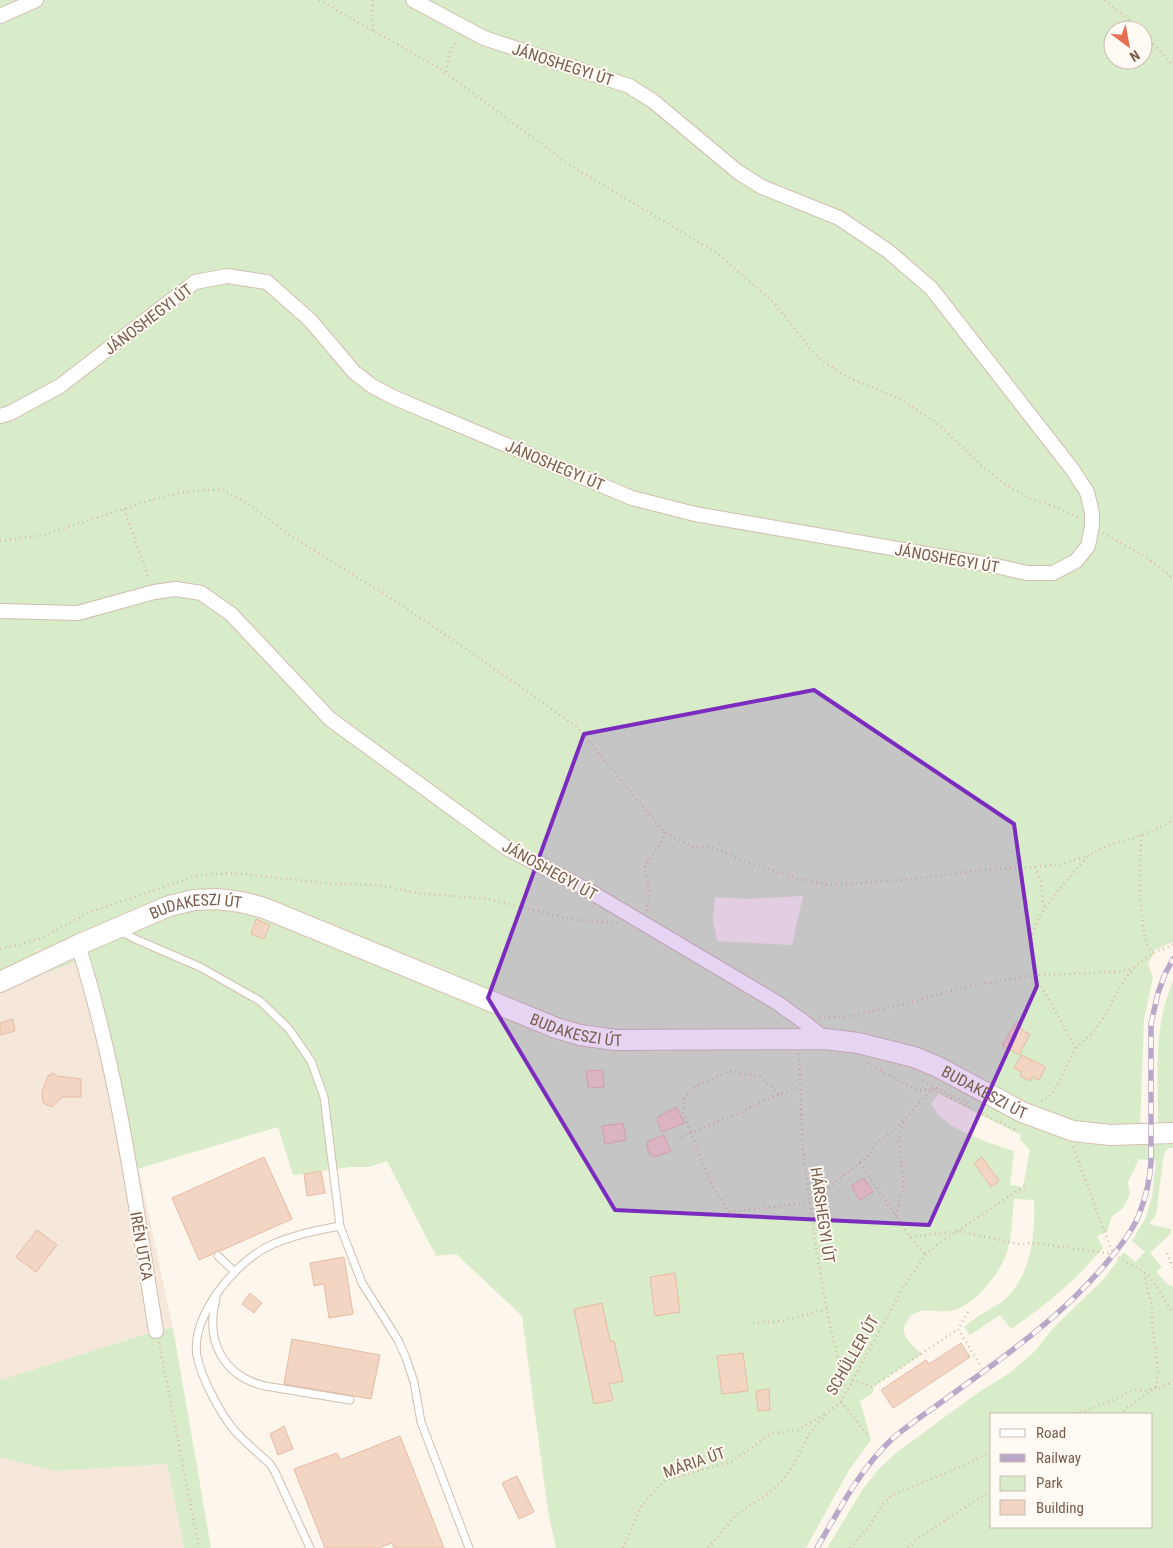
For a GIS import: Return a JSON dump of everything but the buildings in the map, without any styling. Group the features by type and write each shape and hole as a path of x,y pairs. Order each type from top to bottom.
{"main road":[{"name":"BUDAKESZI ÚT","path":"0,982 160,909 179,903 206,899 241,902 264,908 529,1017 580,1035 605,1039 632,1040 802,1030 825,1039 858,1043 914,1057 938,1067 1022,1112 1073,1131 1110,1135 1173,1133"}],"street":[{"path":"0,16 36,0"},
{"name":"JÁNOSHEGYI ÚT","path":"0,416 10,413 60,386 195,282 227,276 267,282 310,320 354,372 372,386 395,398 632,498 695,514 1027,573 1053,573 1076,561 1088,546 1092,526 1092,513 1086,492 1072,469 931,288 888,251 838,218 762,187 738,172 653,102 629,86 484,38 414,0"},
{"name":"JÁNOSHEGYI ÚT","path":"0,611 78,613 154,592 176,589 201,593 231,614 330,719 508,849 584,888 776,1002 802,1030"},
{"name":"IRÉN UTCA","path":"78,945 108,1056 129,1167 156,1331"}],"lane":[{"path":"116,928 133,938 200,967 260,1001 281,1020 301,1045 318,1078 324,1097 340,1226 362,1284 398,1340 406,1358 414,1382 421,1422 469,1548"},
{"path":"310,1548 275,1472 270,1464 228,1423 202,1375 197,1354 198,1332 202,1320 225,1283 258,1253 270,1245 317,1230 340,1226"},
{"path":"218,1256 235,1272"},
{"path":"217,1296 212,1320 214,1334 222,1357 235,1373 254,1383 265,1386 350,1400"}],"path":[{"path":"320,0 446,72 566,163 710,248 730,263 774,303 812,351 824,362 851,379 900,399 938,423 981,466 1003,482 1031,499 1074,514 1146,557 1173,578"},
{"path":"373,0 374,32"},
{"path":"1105,0 1128,20"},
{"path":"446,72 450,50 467,29"},
{"path":"1153,44 1173,66"},
{"path":"0,541 44,535 184,492 222,489 250,505 291,536 403,606 576,726 664,832 692,847 711,847 742,860 797,878 830,885 916,879 979,870 1062,864 1173,821"},
{"path":"124,509 154,592"},
{"path":"0,949 40,938 90,912 182,881 200,876 234,874 334,884 378,885 418,893 488,899 574,920 611,924 625,922 643,924 650,891 645,864 650,860 664,832"},
{"path":"1141,835 1141,899 1145,941 1149,950 1153,953"},
{"path":"1076,1048 1035,975 1032,958 1033,937 1038,918 1045,907 1091,854"},
{"path":"1035,867 1041,880 1043,904 1045,907"},
{"path":"1034,1100 1041,1101 1052,1095 1076,1048 1091,1034 1102,1019 1124,980 1134,968 1153,953 1173,945"},
{"path":"802,1030 822,1017 851,1016 969,986 1035,975 1117,972 1134,968"},
{"name":"HÁRSHEGYI ÚT","path":"802,1030 800,1087 803,1151 816,1249 827,1309 846,1391"},
{"path":"779,1094 760,1077 729,1071 696,1085 684,1096 683,1113 714,1188 725,1208 730,1212 810,1202 870,1154 874,1145 904,1120 932,1089 1014,1129 1015,1126"},
{"path":"681,1137 742,1112 764,1100 800,1087"},
{"path":"896,1216 904,1183 898,1142 904,1120"},
{"path":"1073,1147 1106,1238 1114,1254"},
{"path":"860,1162 910,1237 926,1255"},
{"name":"SCHÜLLER ÚT","path":"708,1548 736,1515 770,1492 782,1481 793,1466 809,1434 826,1414 841,1402 900,1293 926,1255 1026,1185"},
{"path":"910,1237 958,1231 1019,1244 1033,1243 1114,1254 1131,1266 1144,1272 1173,1313"},
{"path":"1167,1253 1173,1268"},
{"path":"1120,1413 1156,1387 1158,1372 1152,1306 1144,1272"},
{"path":"753,1323 783,1321 827,1309"},
{"path":"852,1380 872,1387 958,1329 968,1312"},
{"path":"958,1329 982,1368"},
{"path":"156,1331 199,1548"},
{"path":"1079,1413 1136,1390 1146,1391 1156,1387 1160,1388 1173,1382"},
{"path":"841,1402 868,1435"},
{"name":"MÁRIA ÚT","path":"623,1548 641,1506 664,1480 731,1462 771,1434 798,1430 826,1414"},
{"path":"850,1548 892,1495 958,1468 990,1452"},
{"path":"908,1548 918,1538 990,1491"}],"highlighted area":[{"path":"814,690 1014,824 1037,986 929,1225 615,1210 488,998 584,734"}],"shaded area":[{"path":"40,948 90,955 114,1054 173,1328 146,1334 0,1380 0,973"},
{"path":"0,1457 56,1471 167,1464 184,1548 0,1548"}],"green space":[{"path":"0,0 1173,0 1173,942 1155,950 1148,964 1153,978 1144,1019 1140,1127 1158,1127 1157,1071 1159,1034 1162,1016 1173,981 1173,1148 1168,1148 1164,1154 1156,1215 1149,1224 1171,1229 1171,1233 1150,1253 1162,1267 1156,1272 1167,1284 1173,1287 1173,1548 827,1548 863,1489 877,1471 897,1452 979,1392 1011,1372 1034,1352 1054,1327 1103,1280 1124,1252 1135,1262 1145,1252 1132,1241 1145,1219 1152,1197 1156,1161 1139,1159 1128,1182 1130,1195 1123,1208 1112,1216 1107,1232 1097,1236 1103,1248 1071,1282 1048,1302 1011,1329 1000,1315 970,1335 964,1327 1003,1301 1013,1291 1026,1267 1030,1255 1034,1228 1034,1200 1014,1199 1009,1247 998,1270 985,1288 968,1303 959,1308 950,1311 919,1312 910,1317 906,1323 904,1333 906,1338 922,1354 874,1386 873,1393 860,1401 871,1440 849,1470 806,1548 556,1548 548,1511 522,1316 456,1254 436,1256 387,1161 369,1167 350,1167 293,1175 278,1127 137,1169 114,1054 90,955 49,973 40,948 36,950 32,959 0,973","holes":["803,896 792,945 717,941 713,920 715,897 747,899","939,1094 1021,1135 1020,1140 1030,1150 1023,1187 1010,1185 1014,1151 959,1130 941,1118 931,1104"]},
{"path":"173,1328 211,1548 184,1548 167,1464 56,1471 0,1457 0,1380 146,1334"}],"railway":[{"path":"817,1548 860,1477 880,1451 912,1423 1011,1351 1052,1318 1090,1281 1132,1229 1143,1204 1151,1162 1151,1024 1158,993 1173,959"}]}
